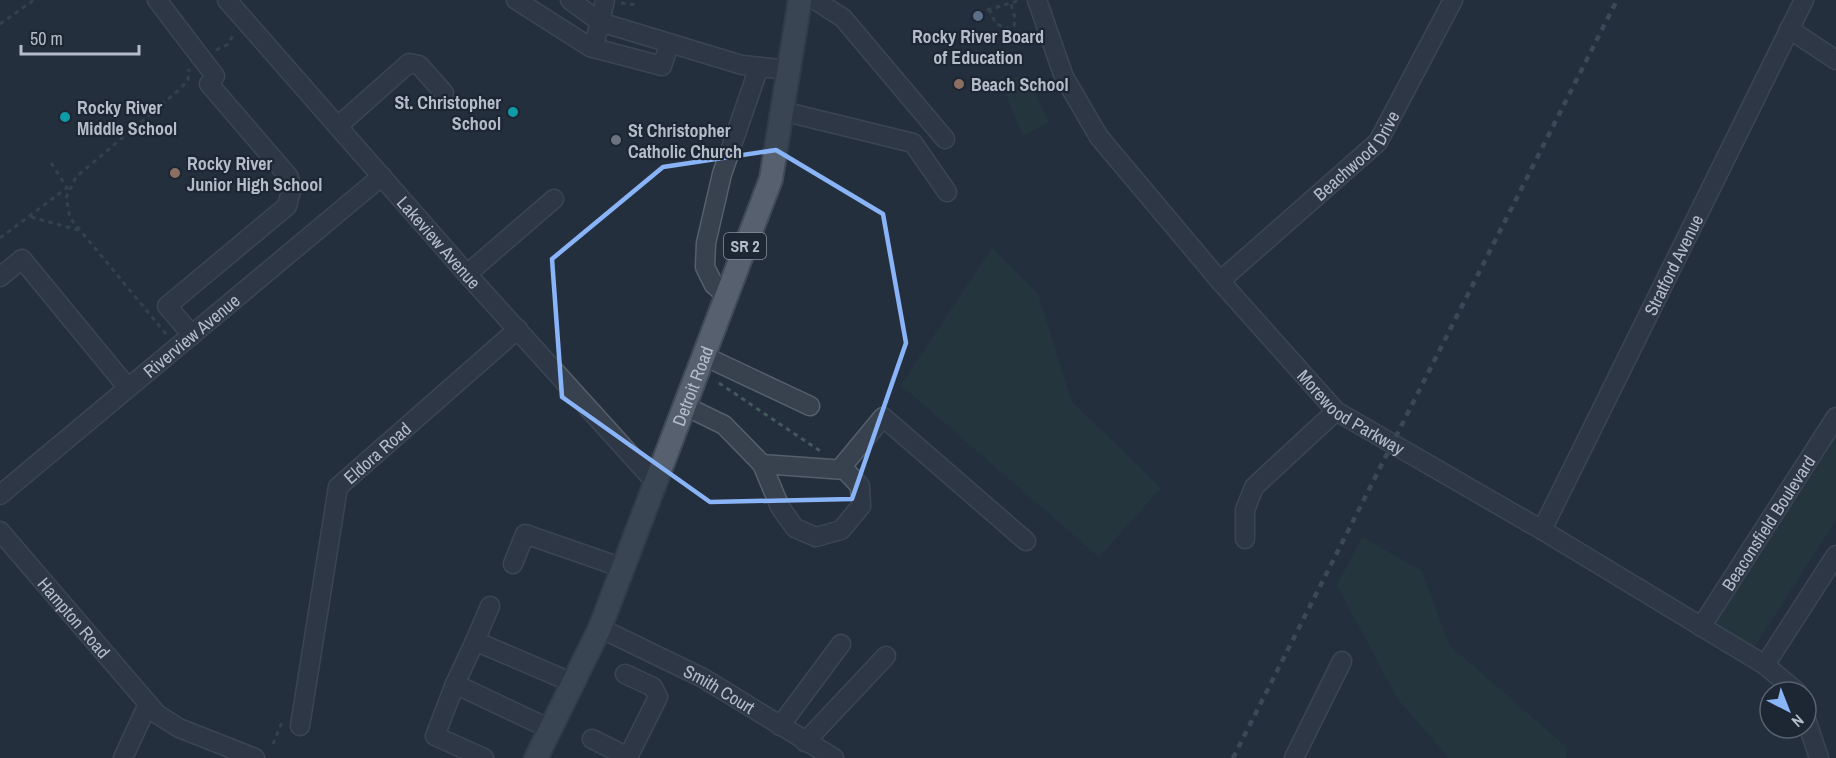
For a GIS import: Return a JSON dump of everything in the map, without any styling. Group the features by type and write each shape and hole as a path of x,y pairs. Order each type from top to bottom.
{"main road":[{"name":"Detroit Road","path":"536,758 600,628 771,178 800,0"}],"street":[{"path":"157,0 212,80 289,177 291,191 287,206 167,306 192,335"},
{"path":"516,0 592,48 662,66 669,45"},
{"path":"570,0 600,22 669,45 759,67 789,70"},
{"path":"592,48 605,0"},
{"path":"815,0 843,18 945,139"},
{"name":"Morewood Parkway","path":"1037,0 1064,77 1099,137 1220,281 1336,411 1542,530 1765,665 1783,680"},
{"name":"Beachwood Drive","path":"1220,281 1378,142 1453,0"},
{"name":"Stratford Avenue","path":"1542,530 1804,0"},
{"name":"Lakeview Avenue","path":"230,1 467,274 656,483"},
{"path":"1789,29 1836,60"},
{"path":"338,126 409,63 419,65 444,93"},
{"path":"727,296 714,285 705,267 706,243 722,174 759,67"},
{"path":"782,111 913,143 947,192"},
{"name":"Riverview Avenue","path":"0,495 382,176"},
{"path":"467,274 554,199"},
{"path":"0,277 22,259 128,388"},
{"name":"Eldora Road","path":"300,726 338,487 518,329"},
{"path":"704,356 810,406"},
{"path":"685,406 724,425 762,464 780,507 795,528 816,537 841,530 861,506 860,486 845,470 762,464"},
{"path":"1245,539 1245,510 1254,487 1336,411"},
{"path":"840,469 883,417 1026,541"},
{"name":"Beaconsfield Boulevard","path":"1701,627 1836,417"},
{"name":"Hampton Road","path":"0,531 157,714 179,728 255,758"},
{"path":"513,564 525,534 623,568"},
{"path":"1765,665 1836,555"},
{"path":"484,758 435,736 455,684 490,606"},
{"name":"Smith Court","path":"600,628 703,678 834,758"},
{"path":"475,641 573,683"},
{"path":"780,726 841,644"},
{"path":"805,741 886,656"},
{"path":"1294,758 1342,661"},
{"path":"592,739 628,757 658,697 653,687 625,674"},
{"path":"455,684 550,729"},
{"path":"123,758 147,704"},
{"path":"1813,740 1819,758"}],"path":[{"path":"0,24 34,0"},
{"path":"1011,1 1015,18 1014,26 1009,29 996,24 988,9 1011,1 1021,0"},
{"path":"211,48 219,51 227,45 235,32"},
{"path":"167,335 70,218 66,198 76,177 92,161 180,89 188,80 189,67"},
{"path":"51,163 69,189"},
{"path":"0,238 69,189"},
{"path":"31,217 80,231"},
{"path":"712,378 825,454"},
{"path":"273,744 285,713"}],"highlighted area":[{"path":"776,150 883,214 906,343 852,499 710,502 562,397 552,259 663,167"}],"green space":[{"path":"1026,74 1049,122 1023,136 1000,81"},
{"path":"992,248 1038,294 1072,402 1161,488 1099,557 901,385"},
{"path":"1836,430 1836,520 1753,649 1712,621"},
{"path":"1362,537 1422,571 1449,645 1565,746 1567,758 1449,758 1397,698 1337,585"}],"railway":[{"path":"1233,758 1617,0"}],"place":[{"name":"Rocky River Board of Education","path":"978,16"},
{"name":"Beach School","path":"959,84"},
{"name":"St. Christopher School","path":"513,112"},
{"name":"Rocky River Middle School","path":"65,117"},
{"name":"St Christopher Catholic Church","path":"616,140"},
{"name":"Rocky River Junior High School","path":"175,173"}]}
